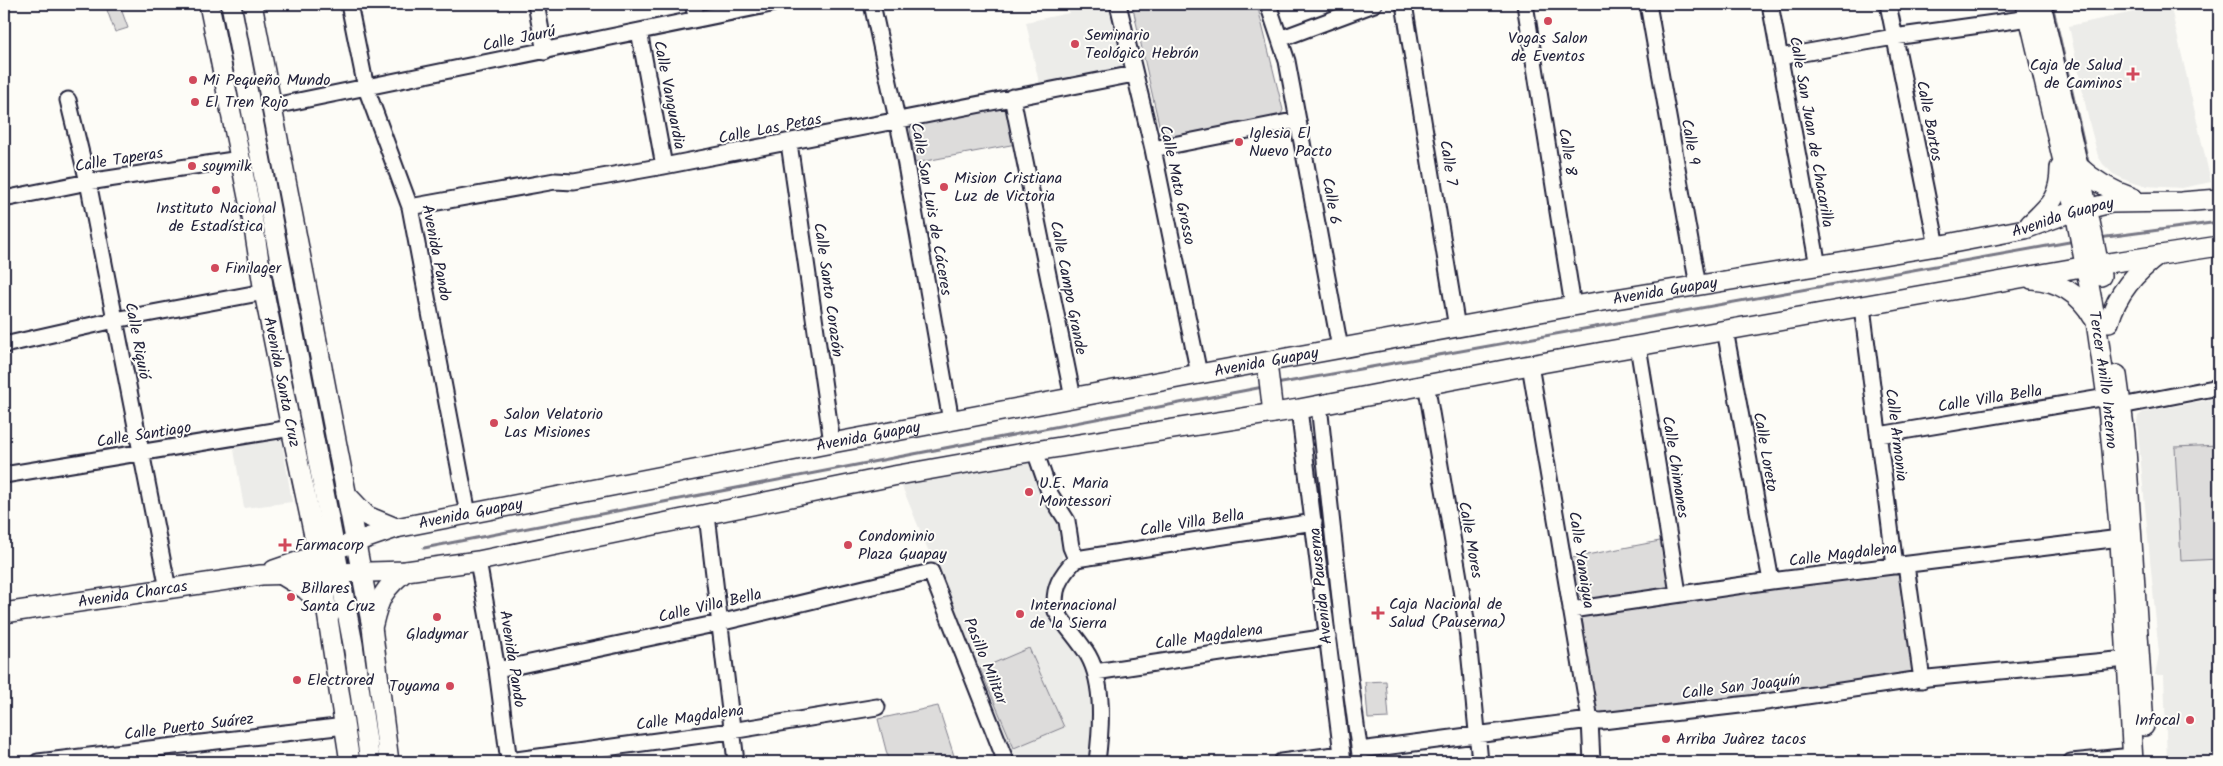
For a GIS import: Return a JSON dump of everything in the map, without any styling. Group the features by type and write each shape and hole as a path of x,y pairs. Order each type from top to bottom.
{"main road":[{"name":"Avenida Santa Cruz","path":"209,4 309,514 331,562 344,599 362,700 370,762"},
{"name":"Avenida Santa Cruz","path":"231,4 256,129 331,562 328,611 350,762"},
{"name":"Avenida Santa Cruz","path":"252,4 274,106 356,545 331,562"},
{"name":"Tercer Anillo Interno","path":"2032,8 2069,129 2078,166 2083,218 2102,322 2131,506 2138,761"},
{"name":"Tercer Anillo Interno","path":"2032,8 2058,147 2083,218"},
{"path":"253,222 256,129"},
{"path":"2025,229 2055,200 2060,179 2058,147"},
{"path":"2078,166 2092,179 2108,188 2142,201"},
{"name":"Avenida Guapay","path":"331,562 374,534 396,528 832,443 1199,374 1268,368 1340,348 1574,306 1937,246 2083,218 2111,203 2142,201 2181,202 2219,199"},
{"path":"351,520 331,562 406,571 478,561 830,488 1035,451 1300,409 1530,364 2019,278 2091,261 2160,255 2219,246"},
{"path":"2019,278 2045,281 2067,290 2079,297 2102,322 2113,308 2124,288 2146,264 2160,255"},
{"name":"Tercer Anillo Interno","path":"2102,322 2099,341 2114,401"},
{"path":"1268,368 1273,413"},
{"path":"2114,401 2124,511 2119,531 2127,659 2138,761"},
{"path":"345,493 367,516 396,528"},
{"path":"2127,659 2133,648 2126,525 2131,506"},
{"path":"309,514 307,531 301,544 280,571 305,589 349,629"},
{"name":"Avenida Santa Cruz","path":"331,562 372,628 390,762"},
{"name":"Avenida Charcas","path":"4,613 261,575 331,562"},
{"path":"372,628 382,594 390,584 406,571"}],"street":[{"name":"Avenida Pando","path":"349,4 366,88 410,207 468,514"},
{"path":"536,4 545,52"},
{"path":"693,4 696,20"},
{"name":"Calle Jaurú","path":"274,106 545,52 771,4"},
{"name":"Calle San Luis de Cáceres","path":"872,4 898,122 951,421"},
{"name":"Calle Mato Grosso","path":"1118,4 1153,149 1199,374"},
{"name":"Calle 6","path":"1268,4 1287,61 1340,348"},
{"path":"1280,38 1374,4"},
{"name":"Calle 7","path":"1404,4 1457,328"},
{"name":"Calle 8","path":"1525,4 1574,306"},
{"name":"Calle 9","path":"1648,4 1698,286"},
{"name":"Calle San Juan de Chacarilla","path":"1770,4 1818,266"},
{"name":"Calle Bartos","path":"1888,4 1937,246"},
{"path":"1780,57 2032,8"},
{"name":"Calle Vanguardia","path":"639,31 664,166"},
{"name":"Calle Las Petas","path":"410,207 555,181 574,182 664,166 898,122 1012,97 1134,74"},
{"name":"Calle Campo Grande","path":"1012,97 1073,398"},
{"name":"Calle Riquió","path":"68,100 88,182 168,589"},
{"path":"1153,149 1298,120"},
{"name":"Calle Santo Corazón","path":"789,143 832,443"},
{"name":"Calle Taperas","path":"4,199 88,182 240,159"},
{"path":"4,345 115,320 264,292"},
{"name":"Calle Armonia","path":"1862,307 1879,435 1900,566 1922,680"},
{"name":"Calle Loreto","path":"1725,330 1771,581"},
{"name":"Calle Chimanes","path":"1638,346 1678,593"},
{"name":"Calle Yanaigua","path":"1530,364 1590,720 1592,762"},
{"name":"Calle Mores","path":"1426,383 1466,619 1479,734 1480,762"},
{"name":"Calle Villa Bella","path":"1879,435 2219,387"},
{"name":"Avenida Pauserna","path":"1319,405 1360,756"},
{"name":"Avenida Pauserna","path":"1300,409 1343,758"},
{"name":"Calle Santiago","path":"4,475 291,428"},
{"path":"1035,451 1050,494 1066,522 1071,547 1076,559 1059,580 1055,602 1056,611 1089,656 1095,672 1099,719 1096,762"},
{"path":"708,514 736,762"},
{"name":"Calle Villa Bella","path":"1076,559 1314,522"},
{"name":"Calle Magdalena","path":"1571,610 1678,593 1900,566 2119,531"},
{"name":"Avenida Pando","path":"478,561 497,670 509,762"},
{"name":"Calle Villa Bella","path":"497,670 719,622 931,572"},
{"name":"Pasillo Militar","path":"931,572 1006,762"},
{"path":"1321,580 1338,578"},
{"name":"Calle Magdalena","path":"1095,672 1328,637"},
{"name":"Calle San Joaquín","path":"1360,756 1479,734 1590,720 1602,721 1766,702 1922,680 2127,659"},
{"name":"Calle Magdalena","path":"509,762 732,731 877,707"},
{"name":"Calle Puerto Suárez","path":"38,762 345,726"},
{"path":"1280,762 1343,758"},
{"path":"2071,762 2138,761"}],"shaded area":[{"path":"216,4 224,4 250,130 247,163"},
{"name":"Seminario Teológico Hebrón","path":"1067,4 1112,4 1124,66 1039,83 1026,22 1069,13"},
{"path":"1132,4 1257,4 1283,110 1280,117 1165,141 1162,138"},
{"name":"Caja de Salud de Caminos","path":"2170,4 2211,182 2182,188 2145,186 2130,182 2113,174 2103,164 2098,156 2089,122 2069,26"},
{"path":"120,6 128,28 115,32 107,10"},
{"path":"1006,106 1009,110 1016,144 915,163 910,128 912,124"},
{"path":"260,187 311,453 305,470 261,250"},
{"name":"Infocal","path":"2219,398 2219,762 2167,762 2164,675 2155,675 2159,654 2137,422 2138,416 2144,412"},
{"path":"280,438 282,442 292,502 244,508 233,444"},
{"path":"2219,445 2219,559 2181,561 2175,447"},
{"path":"1028,458 1042,500 1056,517 1063,533 1064,548 1061,563 1054,574 1047,604 1055,624 1077,652 1089,683 1093,720 1091,762 1015,762 901,484"},
{"path":"1665,540 1672,582 1667,589 1584,601 1578,595 1571,558"},
{"path":"1893,573 1900,575 1917,675 1604,715 1594,709 1582,618 1589,611"},
{"path":"1029,648 1064,727 1014,748 980,669"},
{"path":"1386,681 1389,718 1368,719 1365,682"},
{"path":"938,706 956,762 889,762 878,719"}],"waterway":[{"path":"2052,4 2089,166"},
{"path":"2099,238 2219,222"},
{"path":"1276,384 2075,241"},
{"path":"424,548 1263,387"}],"place":[{"name":"Vogas Salon de Eventos","path":"1548,21"},
{"name":"Seminario Teológico Hebrón","path":"1075,44"},
{"name":"Caja de Salud de Caminos","path":"2133,74"},
{"name":"Mi Pequeño Mundo","path":"193,80"},
{"name":"El Tren Rojo","path":"195,102"},
{"name":"Iglesia El Nuevo Pacto","path":"1239,142"},
{"name":"soymilk","path":"192,166"},
{"name":"Mision Cristiana Luz de Victoria","path":"944,187"},
{"name":"Instituto Nacional de Estadística","path":"216,190"},
{"name":"Finilager","path":"215,268"},
{"name":"Salon Velatorio Las Misiones","path":"494,423"},
{"name":"U.E. Maria Montessori","path":"1029,492"},
{"name":"Farmacorp","path":"285,545"},
{"name":"Condominio Plaza Guapay","path":"848,545"},
{"name":"Billares Santa Cruz","path":"291,597"},
{"name":"Caja Nacional de Salud (Pauserna)","path":"1378,613"},
{"name":"Internacional de la Sierra","path":"1020,614"},
{"name":"Gladymar","path":"437,617"},
{"name":"Electrored","path":"297,680"},
{"name":"Toyama","path":"450,686"},
{"name":"Infocal","path":"2190,720"},
{"name":"Arriba Juàrez tacos","path":"1666,739"}]}
